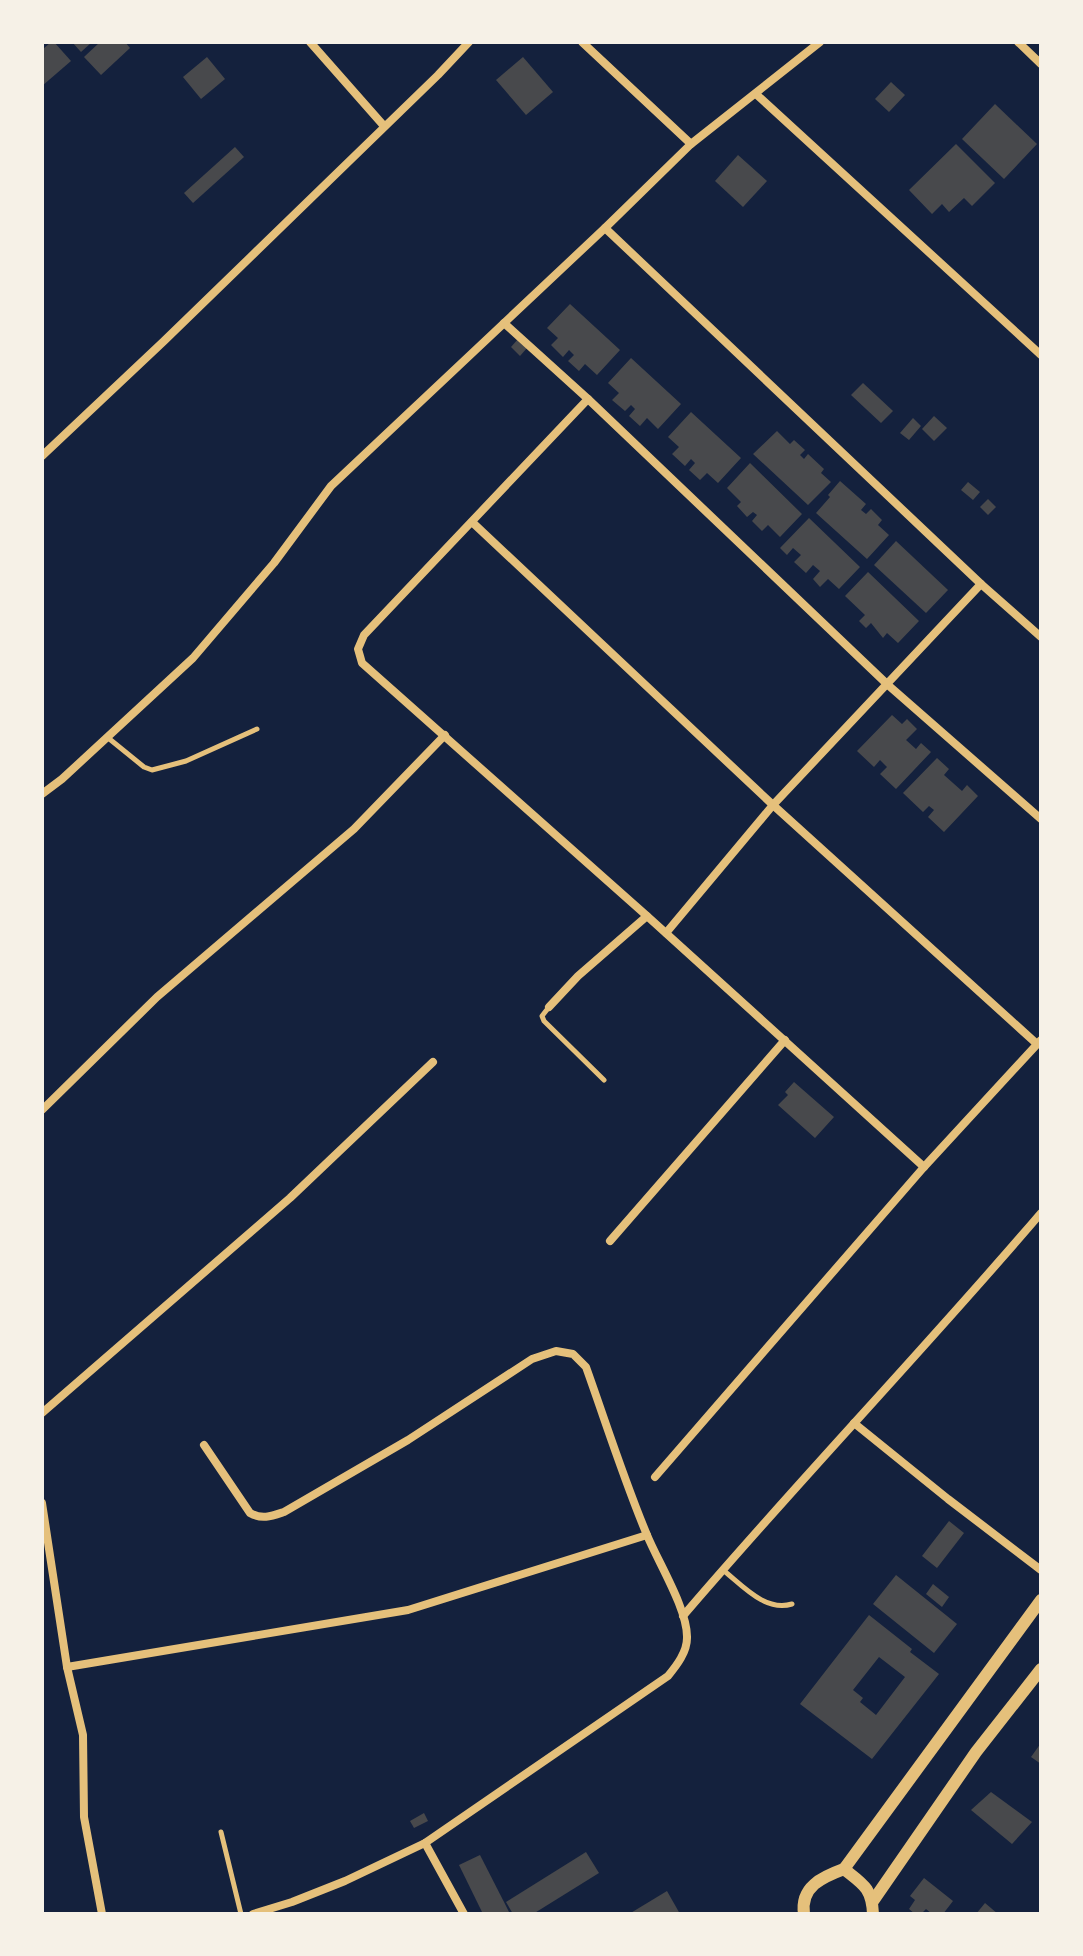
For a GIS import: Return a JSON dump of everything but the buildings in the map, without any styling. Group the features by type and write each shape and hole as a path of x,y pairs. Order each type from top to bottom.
{"main road":[{"path":"804,1914 806,1894 815,1882 844,1869 1041,1600"},
{"path":"873,1907 976,1752 1041,1669"},
{"path":"844,1869 869,1891 873,1907"}],"street":[{"path":"310,42 384,126"},
{"path":"42,456 469,42"},
{"path":"582,42 691,144"},
{"path":"42,794 193,658 274,563 331,486 691,144 820,42"},
{"path":"1018,42 1041,64"},
{"path":"756,94 1041,355"},
{"path":"605,228 1041,637"},
{"path":"504,323 888,685 1041,819"},
{"path":"588,399 364,635 358,649 362,663 924,1167"},
{"path":"472,522 773,805 1039,1042 924,1167 655,1477"},
{"path":"666,933 773,805 981,584"},
{"path":"42,1110 157,997 345,838 445,735"},
{"path":"549,1007 578,976 647,916"},
{"path":"610,1241 785,1040"},
{"path":"42,1413 290,1198 433,1062"},
{"path":"683,1616 776,1507 985,1279 1041,1213"},
{"path":"204,1445 250,1513 259,1517 271,1516 284,1512 408,1440 532,1359 556,1351 573,1354 586,1367 647,1535 683,1616 687,1636 679,1663 668,1676 425,1843 345,1881 253,1914"},
{"path":"854,1423 1041,1570"},
{"path":"42,1503 67,1667 83,1735 84,1817 102,1914"},
{"path":"67,1667 408,1610 647,1535"},
{"path":"425,1843 464,1914"}],"lane":[{"path":"107,737 152,770 186,761 257,729"},
{"path":"549,1007 542,1016 544,1021 604,1080"},
{"path":"723,1569 768,1605 792,1604"},
{"path":"221,1832 241,1914"}]}
